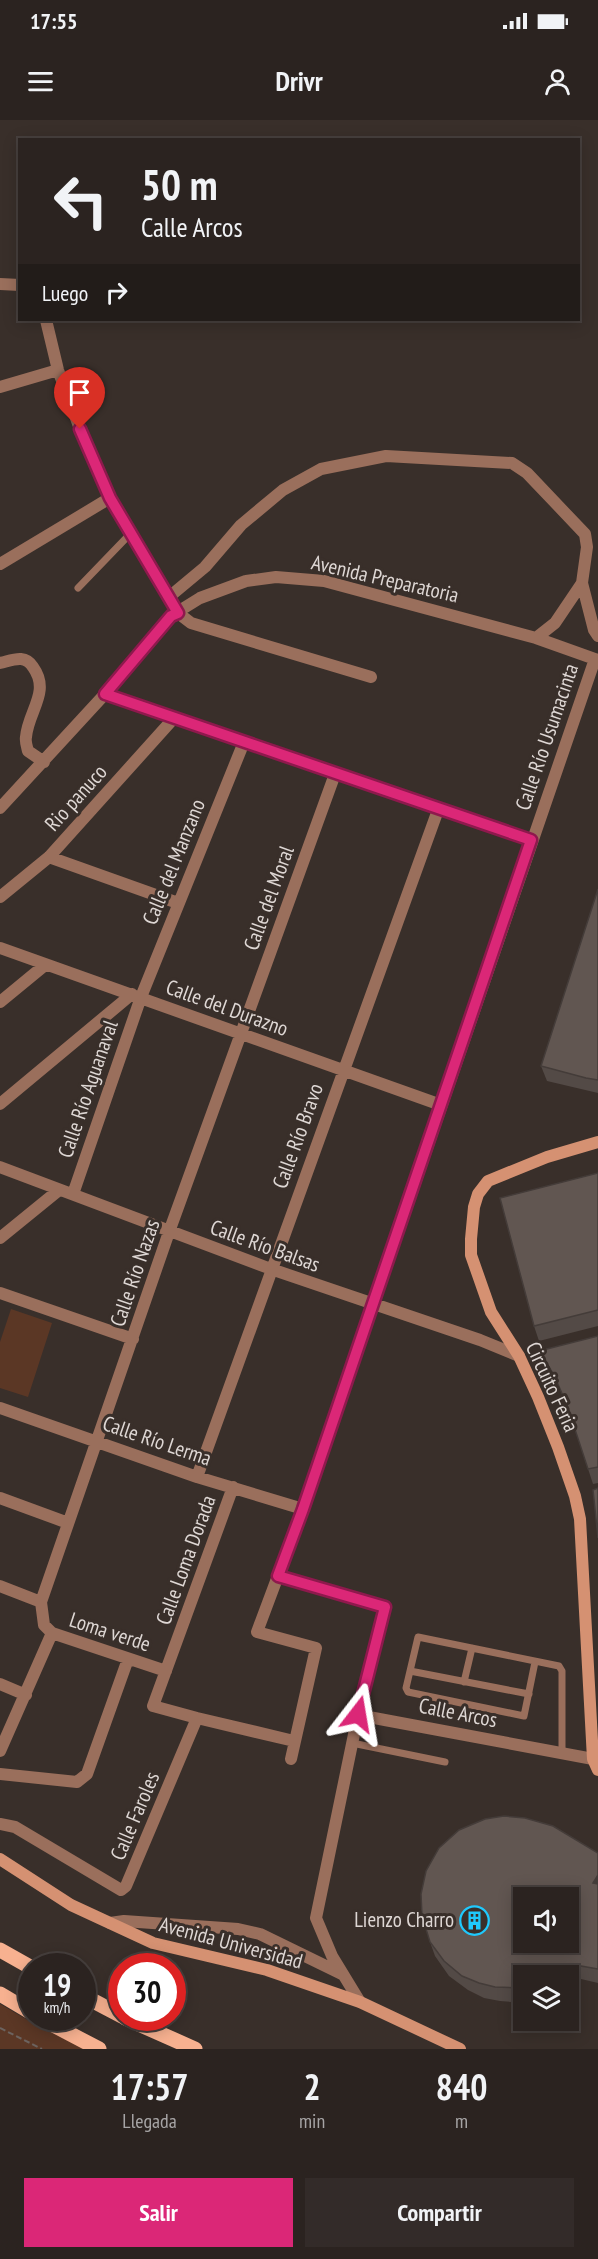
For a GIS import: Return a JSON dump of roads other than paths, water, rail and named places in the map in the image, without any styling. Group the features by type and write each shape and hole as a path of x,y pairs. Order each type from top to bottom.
{"main road":[{"path":"0,1950 18,1960"},
{"path":"0,1994 18,2005"},
{"path":"65,2031 99,2049"},
{"path":"154,2031 195,2049"}],"street":[{"path":"0,284 18,285"},
{"path":"46,321 58,370 80,429 110,498 178,613 191,622 371,677"},
{"path":"0,387 58,370"},
{"path":"169,597 205,567 241,525 283,490 321,469 386,456 512,463 527,473 585,534 587,547 582,583 594,630 598,636"},
{"path":"0,564 110,498"},
{"name":"Avenida Preparatoria","path":"0,808 105,694 171,616 200,598 246,581 276,577 324,581 536,638 597,659"},
{"path":"536,638 555,623 582,583"},
{"path":"0,663 21,658 30,662 40,676 40,688 26,738 28,751 44,762"},
{"name":"Calle Río Usumacinta","path":"303,1509 531,840 597,659"},
{"path":"105,694 531,840"},
{"name":"Rio panuco","path":"0,897 49,857 174,718"},
{"name":"Calle del Manzano","path":"136,996 178,903 244,742"},
{"name":"Calle del Moral","path":"241,1035 334,774"},
{"name":"Calle Río Bravo","path":"197,1477 438,810"},
{"path":"49,857 178,903"},
{"name":"Calle del Durazno","path":"0,948 441,1106"},
{"path":"0,1002 45,964"},
{"path":"0,1104 136,996"},
{"name":"Calle Río Aguanaval","path":"72,1194 136,996"},
{"name":"Calle Río Nazas","path":"68,1523 169,1232 241,1035"},
{"name":"Circuito Feria","path":"595,1764 580,1519 575,1496 558,1447 519,1356 491,1311 471,1255 474,1207 478,1194 488,1181 547,1157 598,1142"},
{"name":"Calle Río Balsas","path":"0,1167 169,1232 480,1340 519,1356"},
{"path":"0,1238 59,1190"},
{"path":"0,1293 133,1339"},
{"name":"Calle Río Lerma","path":"0,1408 197,1477 303,1509"},
{"name":"Calle Loma Dorada","path":"197,1718 153,1706 233,1487"},
{"path":"0,1498 68,1523 41,1602 0,1586"},
{"path":"291,1759 316,1648 257,1632 303,1509"},
{"path":"278,1576 385,1607 358,1714 316,1918 332,1956 360,2002"},
{"name":"Loma verde","path":"41,1602 44,1624 52,1634 166,1671"},
{"path":"0,1751 52,1634"},
{"path":"0,1774 77,1782 87,1774 128,1659"},
{"path":"0,1684 26,1695"},
{"name":"Calle Arcos","path":"358,1714 562,1753 595,1764"},
{"path":"197,1718 294,1741"},
{"name":"Calle Faroles","path":"0,1824 15,1827 121,1890 126,1886 197,1718"},
{"name":"Avenida Universidad","path":"0,1859 71,1905 153,1943 267,1970 360,2002 460,2049"},
{"path":"110,1923 124,1921 238,1929 260,1934 343,1974"}],"lane":[{"path":"78,588 131,533"},
{"path":"535,1662 524,1716 408,1692 406,1688 418,1637 559,1666 562,1671 562,1753"},
{"path":"464,1682 471,1648"},
{"path":"411,1671 529,1694"},
{"path":"352,1743 445,1762"}],"place":[{"name":"Lienzo Charro","path":"475,1920"}]}
